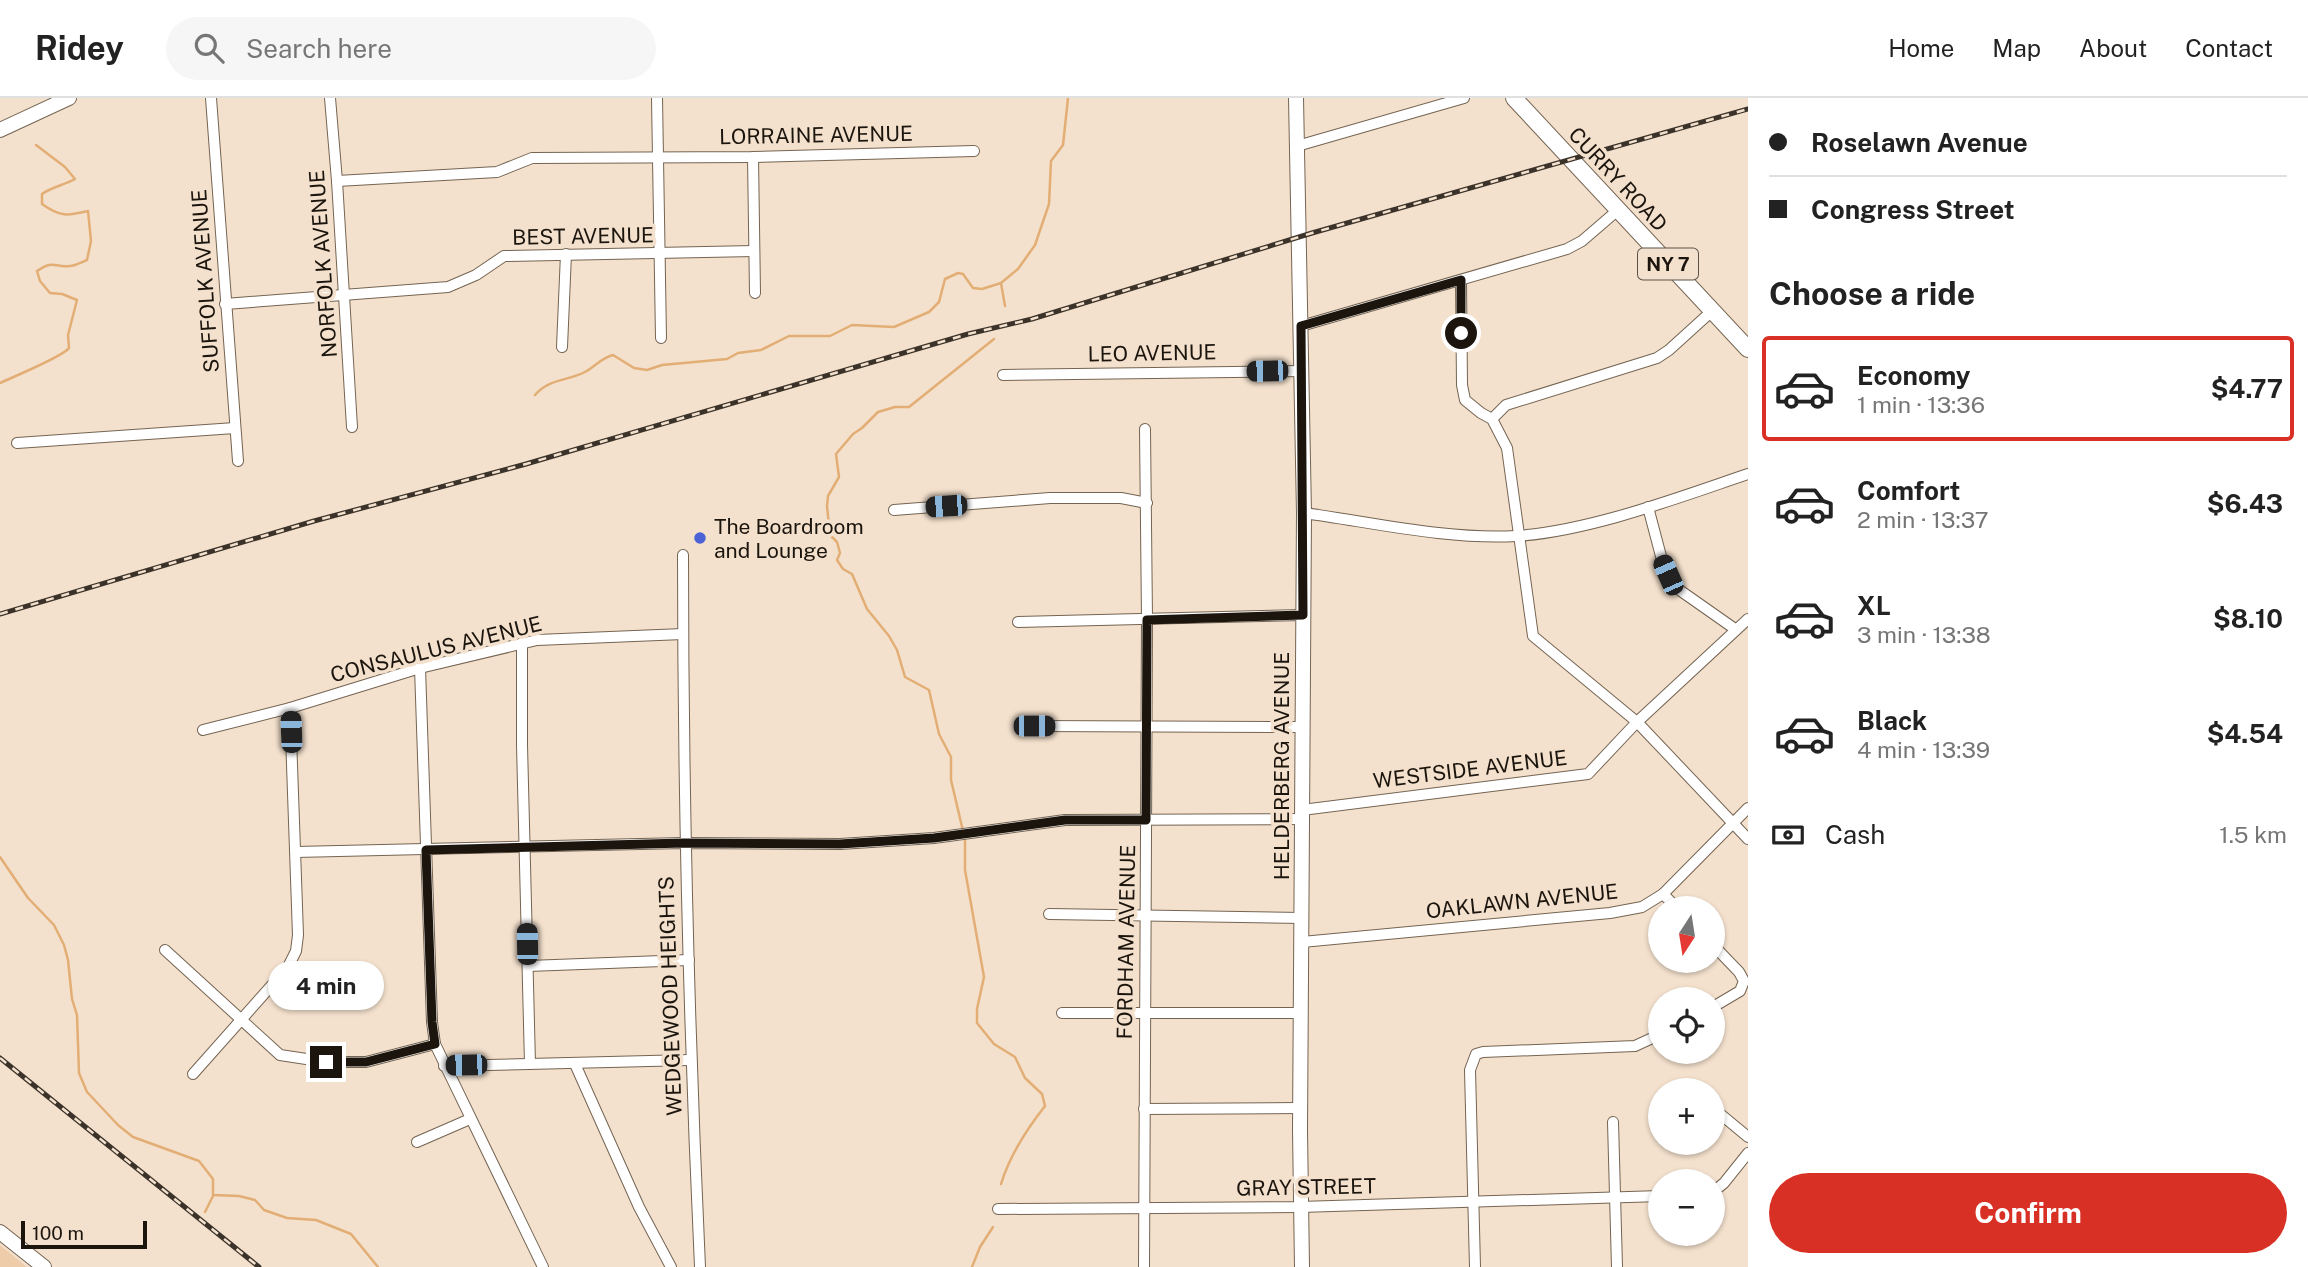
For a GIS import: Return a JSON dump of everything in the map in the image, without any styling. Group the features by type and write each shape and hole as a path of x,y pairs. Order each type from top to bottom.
{"main road":[{"name":"CURRY ROAD","path":"1514,98 1748,349"}],"street":[{"path":"0,130 69,98"},
{"name":"SUFFOLK AVENUE","path":"211,98 238,461"},
{"name":"NORFOLK AVENUE","path":"330,98 352,427"},
{"path":"657,98 661,338"},
{"name":"HELDERBERG AVENUE","path":"1296,98 1304,513 1300,1108 1302,1267"},
{"path":"1297,146 1464,98"},
{"name":"LORRAINE AVENUE","path":"337,181 497,172 532,158 658,155 753,157 974,151"},
{"path":"753,157 755,293"},
{"path":"1301,326 1567,249 1582,241 1618,210"},
{"name":"BEST AVENUE","path":"225,304 447,287 476,275 504,256 754,251"},
{"path":"562,347 566,254"},
{"path":"1461,280 1462,385 1465,400 1492,419 1507,448 1533,636 1637,722 1748,839"},
{"path":"1492,419 1506,405 1657,358 1712,311"},
{"name":"LEO AVENUE","path":"1003,375 1302,371"},
{"path":"17,443 235,428"},
{"name":"FORDHAM AVENUE","path":"1144,1267 1147,620 1145,429"},
{"path":"1304,513 1472,536 1518,536 1575,526 1648,507 1748,474"},
{"path":"894,510 1050,499 1121,498 1147,503"},
{"path":"1648,507 1662,560 1678,589 1735,629"},
{"name":"WEDGEWOOD HEIGHTS","path":"683,555 684,843 690,1060 700,1267"},
{"path":"1018,622 1303,615"},
{"name":"WESTSIDE AVENUE","path":"296,852 684,843 840,844 964,834 1065,820 1302,814 1588,774 1637,722 1748,619"},
{"name":"CONSAULUS AVENUE","path":"203,730 290,708 420,668 522,643 553,638 683,634"},
{"path":"522,643 530,1064"},
{"path":"420,668 432,1022 435,1044 542,1267"},
{"path":"193,1074 288,967 296,951 296,852 290,708"},
{"path":"1034,726 1302,727"},
{"name":"OAKLAWN AVENUE","path":"1302,942 1610,913 1642,907 1663,894 1748,808"},
{"path":"1049,915 1302,918"},
{"path":"165,950 280,1055 326,1062 366,1062 435,1044"},
{"path":"1725,1000 1740,991 1744,981 1726,958"},
{"path":"528,966 689,960"},
{"path":"1062,1013 1301,1013"},
{"path":"1475,1267 1470,1070 1476,1054 1635,1046 1648,1040"},
{"path":"444,1066 690,1060"},
{"path":"575,1064 639,1207 671,1267"},
{"path":"1144,1109 1300,1108"},
{"path":"1725,1118 1748,1137"},
{"path":"417,1142 470,1119"},
{"path":"1613,1122 1617,1267"},
{"path":"1725,1182 1748,1153"},
{"name":"GRAY STREET","path":"998,1209 1300,1207 1648,1197"},
{"path":"0,1232 44,1267"}],"shaded area":[{"path":"0,1245 27,1267 0,1267"}],"waterway":[{"path":"1005,306 1001,283 1018,269 1035,245 1049,204 1051,161 1063,145 1068,98"},
{"path":"0,383 69,348 68,335 77,300 50,293 40,281 37,271 47,265 72,266 87,260 91,241 88,211 64,214 42,204 42,194 75,179 65,167 36,145"},
{"path":"535,395 546,386 585,372 613,355 634,368 647,370 662,365 727,359 738,353 761,350 789,336 830,336 852,325 894,327 929,312 939,302 945,279 958,273 963,274 973,288 982,289 1001,283"},
{"path":"963,831 951,780 951,757 939,734 929,690 905,677 897,650 889,636 867,609 852,574 843,569 837,560 840,553 837,542 830,535 827,506 828,496 839,477 836,454 853,434 878,412 895,407 909,407 994,339"},
{"path":"965,838 965,870 984,977 977,1009 977,1023 994,1044 1015,1057 1025,1078 1042,1094 1045,1106 1019,1143 1001,1184"},
{"path":"0,857 28,898 54,925 64,945 77,1015 79,1073 87,1092 133,1137 199,1161 213,1179 213,1195 255,1200 264,1210 287,1218 316,1220 351,1234 378,1267"},
{"path":"205,1212 213,1196"},
{"path":"972,1267 980,1247 993,1227"}],"railway":[{"path":"0,614 968,334 1032,319 1312,233 1748,109"},
{"path":"0,1058 259,1267"}],"place":[{"name":"The Boardroom and Lounge","path":"700,538"}],"route":[{"path":"326,1062 366,1062 435,1044 426,850 684,843 840,844 934,838 1065,820 1146,820 1147,620 1303,615 1301,326 1461,280 1461,333"}]}
